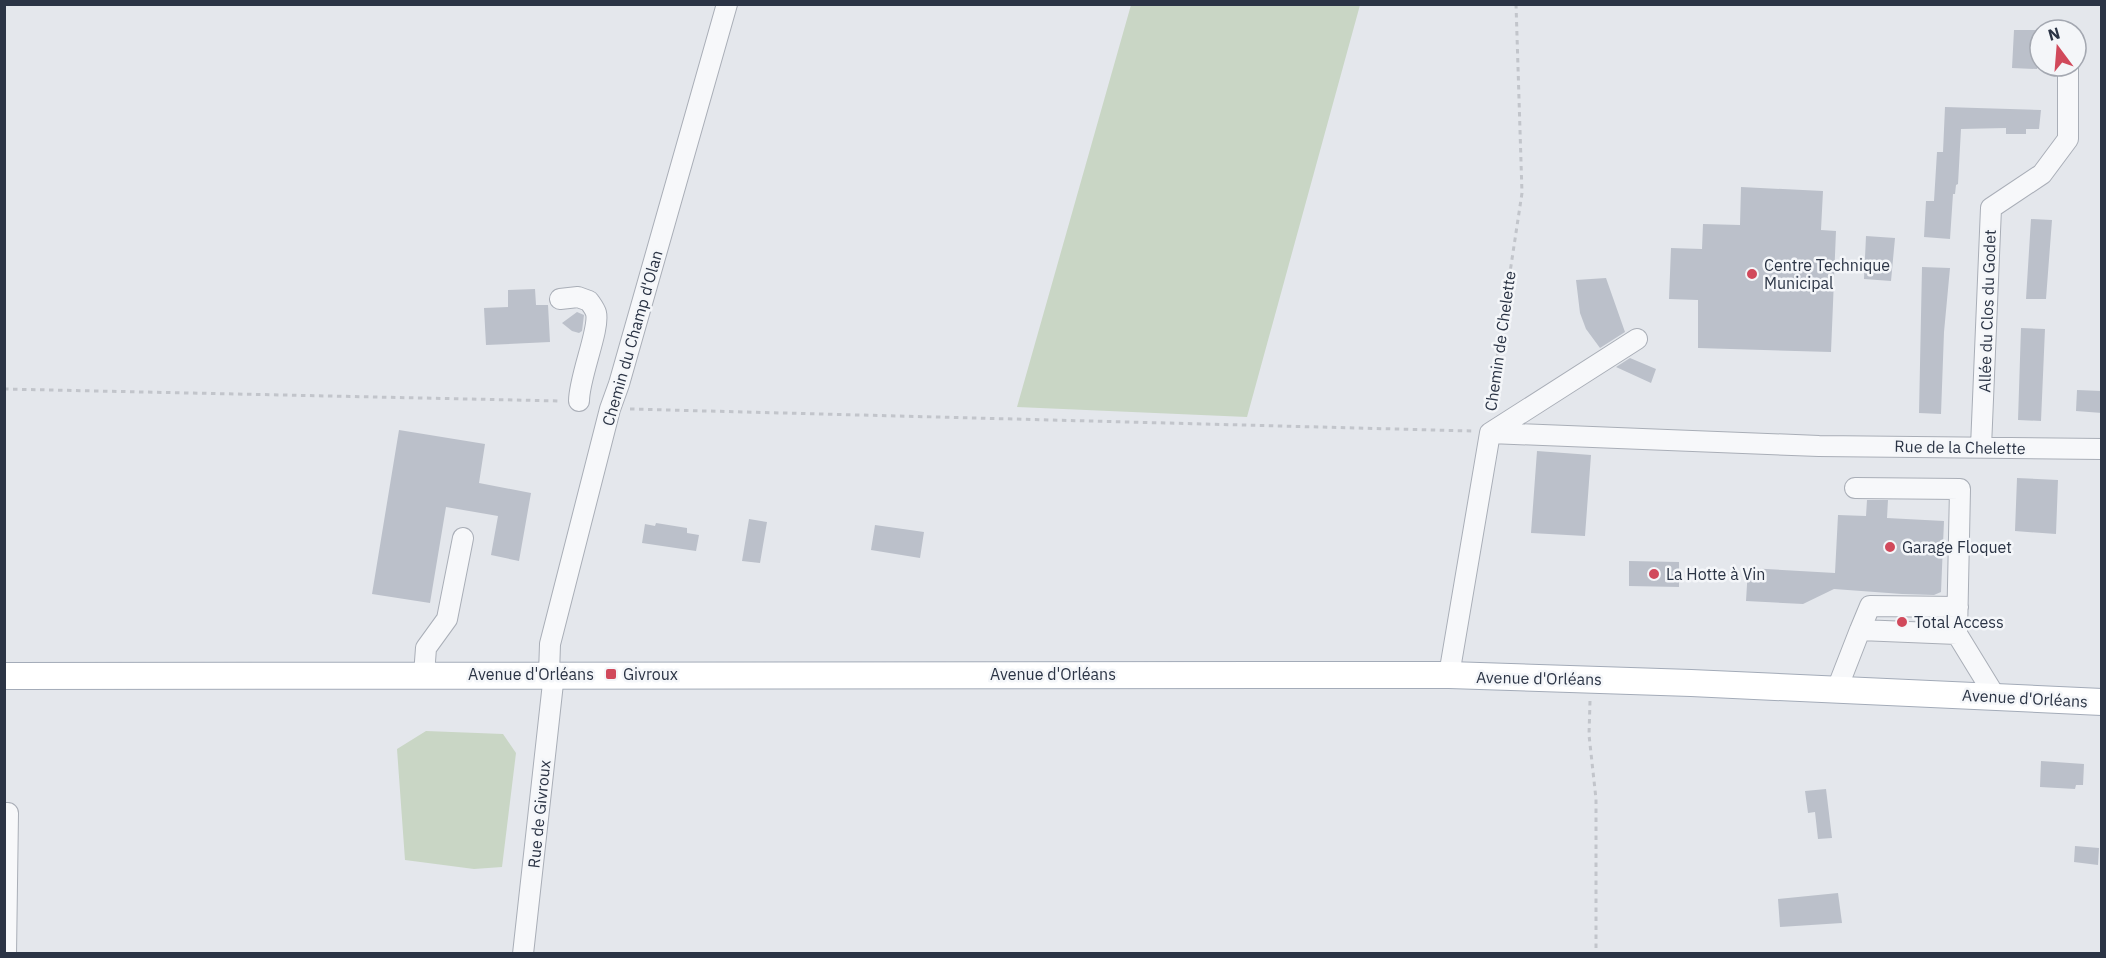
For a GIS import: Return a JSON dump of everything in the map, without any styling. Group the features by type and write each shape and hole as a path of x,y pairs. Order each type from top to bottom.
{"main road":[{"name":"Avenue d'Orléans","path":"4,676 1449,675 1837,689 2102,702"}],"street":[{"name":"Chemin du Champ d'Olan","path":"551,674 550,644 610,409 623,373 727,4"},
{"name":"Allée du Clos du Godet","path":"1981,447 1991,208 2042,174 2068,139 2068,78"},
{"path":"560,299 578,297 589,301 596,313 595,325 579,384 579,402"},
{"path":"1490,433 1637,339"},
{"name":"Rue de la Chelette","path":"1490,433 1820,446 2102,449"},
{"name":"Chemin de Chelette","path":"1449,675 1490,433"},
{"path":"1855,488 1960,489 1957,634 1995,696"},
{"path":"424,675 426,648 447,619 463,538"},
{"path":"1837,689 1870,606 1958,607"},
{"path":"1860,630 1957,634"},
{"name":"Rue de Givroux","path":"523,954 551,674"},
{"path":"4,813 8,813 6,954"}],"path":[{"name":"Chemin de Chelette","path":"1490,433 1489,410 1522,193 1515,4"},
{"path":"4,389 579,402"},
{"path":"610,409 1440,429 1490,433"},
{"path":"1591,679 1589,735 1596,800 1596,954"}],"green space":[{"path":"1131,5 1360,5 1247,417 1017,407"},
{"path":"426,731 503,734 516,753 502,867 474,869 405,860 397,749"}],"building":[{"path":"2014,30 2028,30 2028,69 2012,68"},
{"path":"1945,107 2041,110 2039,129 2026,129 2026,134 2006,134 2006,128 1961,129 1958,184 1953,194 1950,239 1924,237 1926,201 1934,201 1937,152 1943,152"},
{"name":"Centre Technique Municipal","path":"1741,187 1823,191 1821,230 1836,231 1831,352 1698,348 1698,300 1669,299 1671,248 1702,249 1703,224 1740,225"},
{"path":"2031,219 2052,220 2046,299 2026,299"},
{"path":"1866,236 1895,238 1891,281 1864,279"},
{"path":"1922,267 1950,268 1944,332 1941,414 1919,413"},
{"path":"1606,278 1625,332 1600,348 1586,329 1580,313 1576,280"},
{"path":"535,289 536,305 548,305 550,342 486,345 484,308 508,307 508,290"},
{"path":"577,312 584,315 582,331 579,333 572,331 562,323"},
{"path":"2021,328 2045,329 2041,421 2018,420"},
{"path":"1630,358 1656,369 1651,383 1616,367"},
{"path":"2077,390 2102,391 2102,413 2076,411"},
{"path":"399,430 485,444 479,483 531,493 519,561 491,555 498,516 446,507 430,603 372,594"},
{"path":"1537,451 1591,455 1585,536 1531,533"},
{"path":"2017,478 2058,480 2056,534 2015,531"},
{"name":"Garage Floquet","path":"1867,500 1888,500 1887,518 1944,521 1941,592 1934,595 1834,589 1803,604 1746,601 1748,568 1835,573 1838,515 1866,516"},
{"path":"749,519 767,522 760,563 742,561"},
{"path":"656,523 687,528 687,533 699,535 696,551 642,543 645,524 655,526"},
{"path":"875,525 924,532 920,558 871,550"},
{"name":"La Hotte à Vin","path":"1629,561 1679,562 1679,587 1629,586"},
{"path":"2041,761 2084,764 2083,785 2076,785 2075,789 2040,787"},
{"path":"1826,789 1832,838 1818,839 1815,812 1808,813 1805,791"},
{"path":"2075,846 2099,848 2098,865 2074,862"},
{"path":"1838,893 1842,923 1780,927 1778,899"}],"place":[{"name":"Centre Technique Municipal","path":"1752,274"},
{"name":"Garage Floquet","path":"1890,547"},
{"name":"La Hotte à Vin","path":"1654,574"},
{"name":"Total Access","path":"1902,622"},
{"name":"Givroux","path":"611,674"}]}
